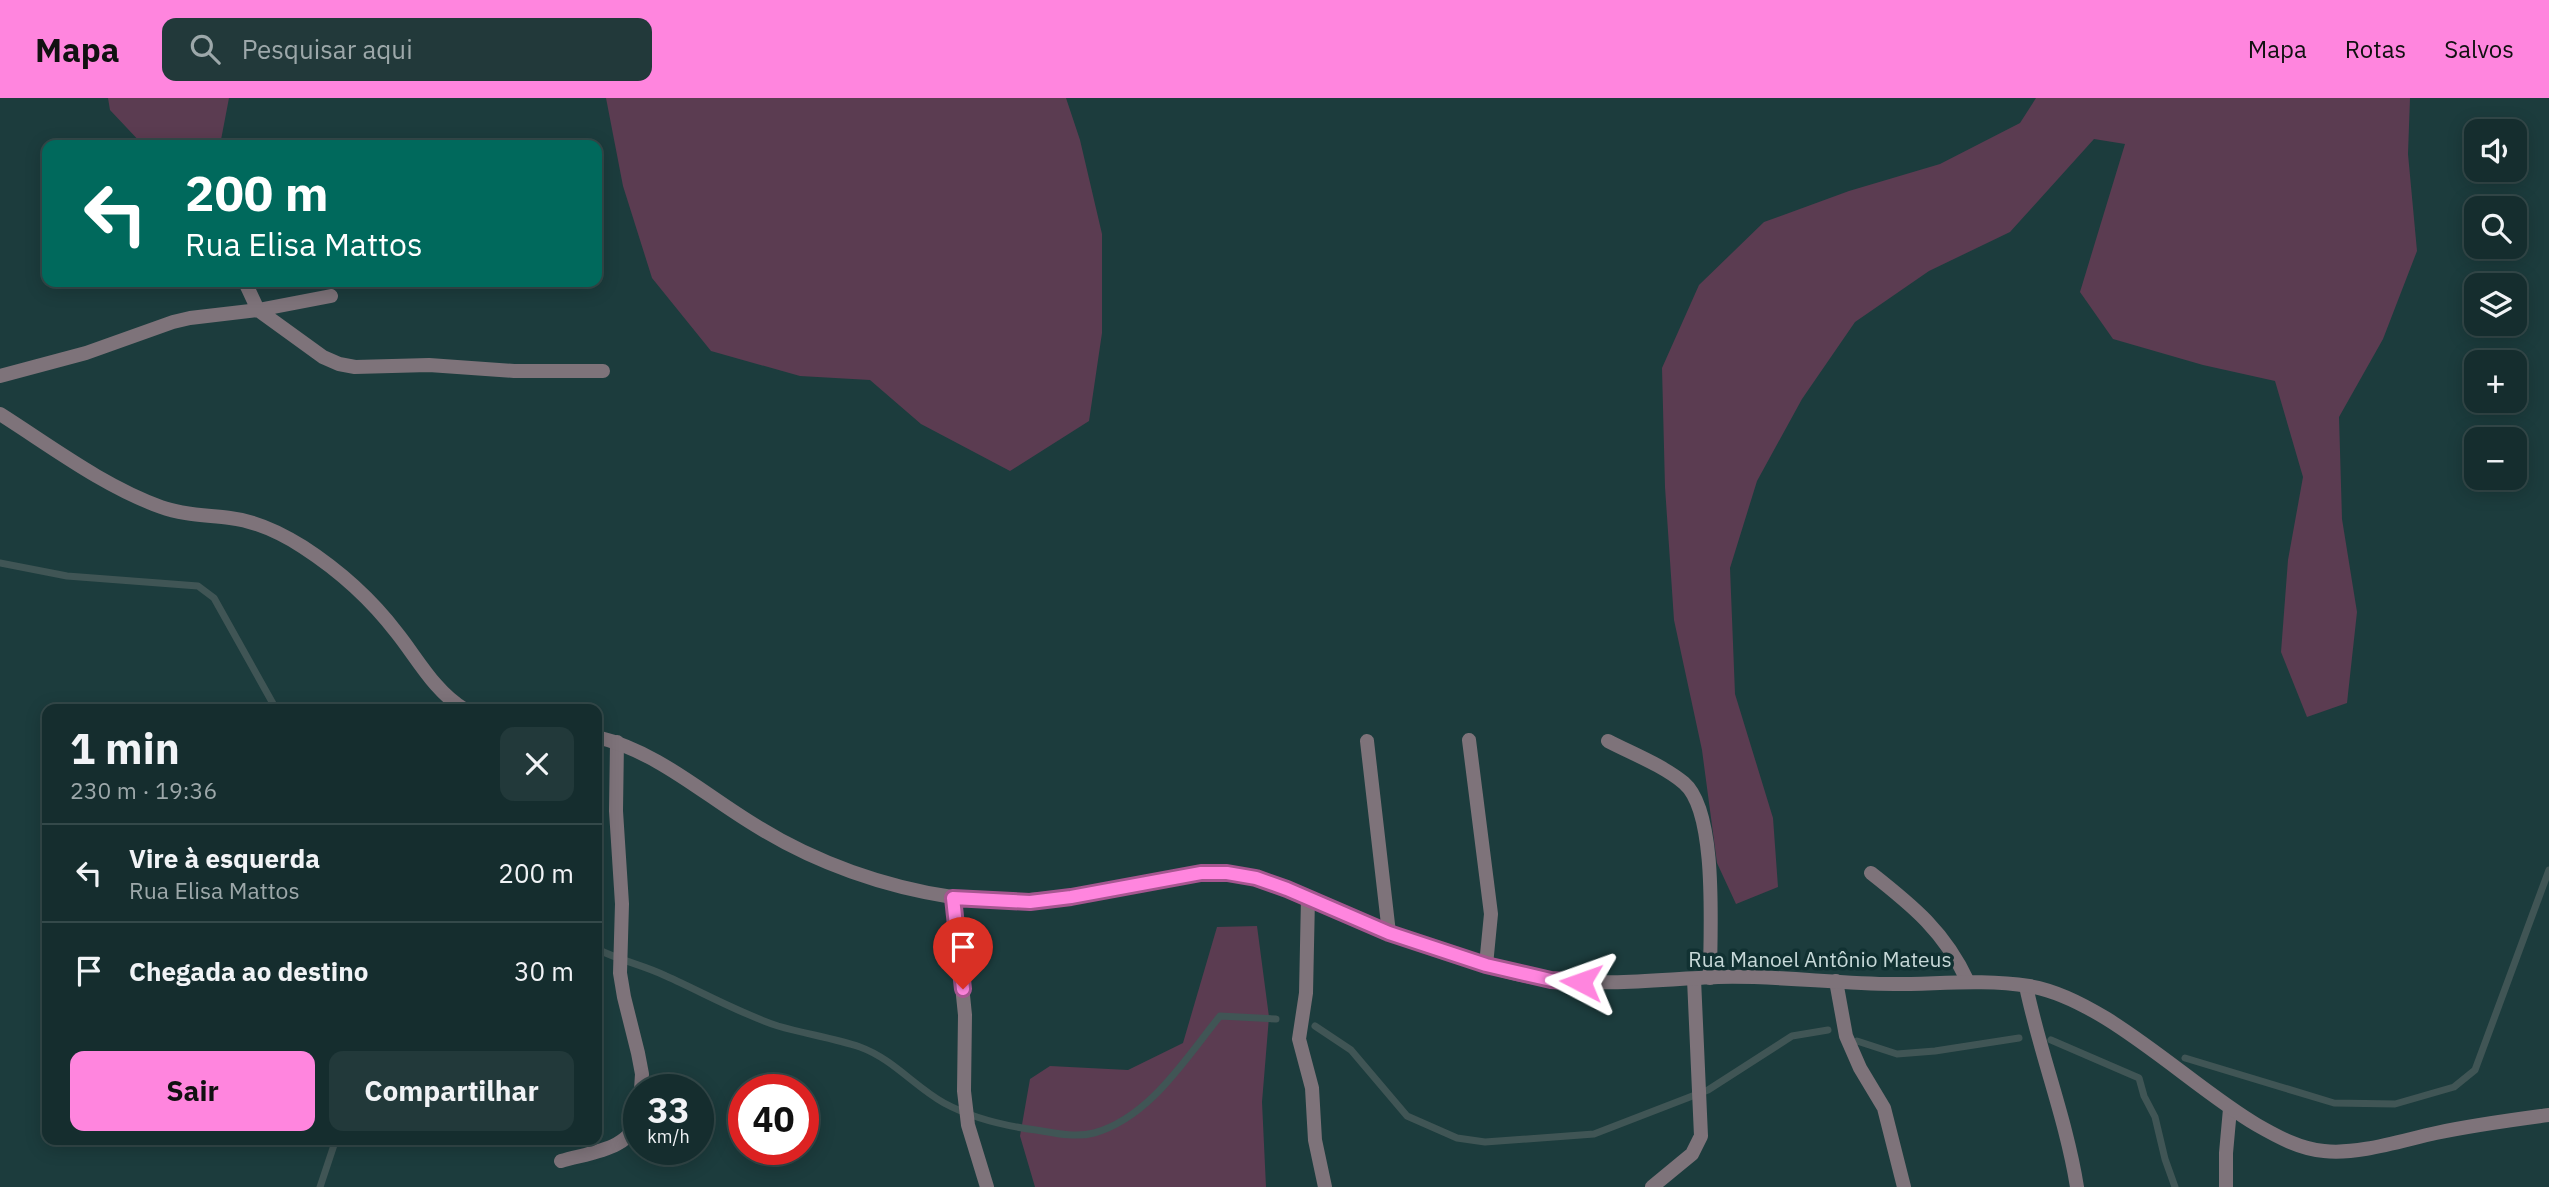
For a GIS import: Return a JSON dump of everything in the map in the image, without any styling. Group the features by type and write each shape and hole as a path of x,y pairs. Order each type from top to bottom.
{"street":[{"path":"247,287 258,310 323,357 339,364 355,367 429,365 514,371 603,371"},
{"path":"0,376 86,353 190,317 258,310 331,296"},
{"path":"0,414 138,498 188,514 233,518 261,525 298,544 334,569 378,609 438,686 458,704"},
{"name":"Rua Manoel Antônio Mateus","path":"602,738 659,761 731,810 796,848 873,878 953,898 1030,902 1201,873 1227,873 1256,878 1389,933 1486,965 1551,980 1612,983 1752,977 1893,984 1968,982 2026,986 2046,990 2098,1015 2131,1035 2230,1109 2276,1136 2305,1147 2329,1152 2364,1148 2468,1126 2549,1115"},
{"path":"1469,740 1492,914 1486,965"},
{"path":"1367,741 1389,933"},
{"path":"1608,741 1684,783 1695,796 1708,852 1710,978"},
{"path":"617,742 617,811 622,896 620,973 642,1074"},
{"path":"1871,873 1936,929 1956,955 1968,982"},
{"path":"953,898 965,1015 964,1091 968,1125 987,1187"},
{"path":"1308,898 1306,993 1299,1039 1312,1088 1315,1140 1325,1187"},
{"path":"1652,1187 1682,1164 1698,1145 1701,1136 1694,979"},
{"path":"1836,981 1846,1036 1860,1068 1884,1108 1903,1187"},
{"path":"2026,986 2035,1032 2071,1150 2077,1187"},
{"path":"2226,1187 2230,1109"},
{"path":"562,1161 623,1141"}],"shaded area":[{"path":"108,98 229,98 221,140 138,140 110,110"},
{"path":"606,98 1066,98 1080,140 1102,234 1102,333 1089,421 1010,471 921,424 870,380 800,376 711,351 652,278 623,186"},
{"path":"2036,98 2410,98 2408,154 2417,251 2383,339 2339,417 2342,519 2357,612 2347,703 2307,717 2281,652 2288,560 2303,477 2275,381 2203,365 2113,339 2080,292 2125,144 2094,139 2010,232 1929,271 1855,322 1802,399 1757,481 1730,568 1735,694 1773,818 1778,887 1736,904 1717,863 1702,750 1674,620 1665,487 1662,368 1699,285 1764,222 1849,191 1940,164 2020,123"},
{"path":"1257,926 1269,1017 1262,1102 1266,1187 1035,1187 1020,1136 1030,1079 1050,1066 1128,1070 1183,1043 1217,927"}],"waterway":[{"path":"0,563 67,576 198,586 214,598 273,704"},
{"path":"2185,1058 2334,1103 2395,1104 2454,1087 2475,1070 2549,870"},
{"path":"602,951 657,972 764,1021 872,1052 933,1096 966,1113 1001,1124 1065,1134 1094,1133 1132,1114 1165,1085 1220,1016 1276,1019"},
{"path":"1315,1026 1351,1050 1407,1116 1457,1138 1485,1142 1594,1134 1708,1090 1792,1036 1828,1030"},
{"path":"1857,1041 1897,1054 2019,1038"},
{"path":"2051,1040 2139,1078 2144,1096 2155,1117 2175,1187"},
{"path":"320,1187 334,1145"}],"route":[{"path":"963,989 953,898 1030,902 1201,873 1227,873 1256,878 1389,933 1486,965 1551,980 1581,982"}]}
